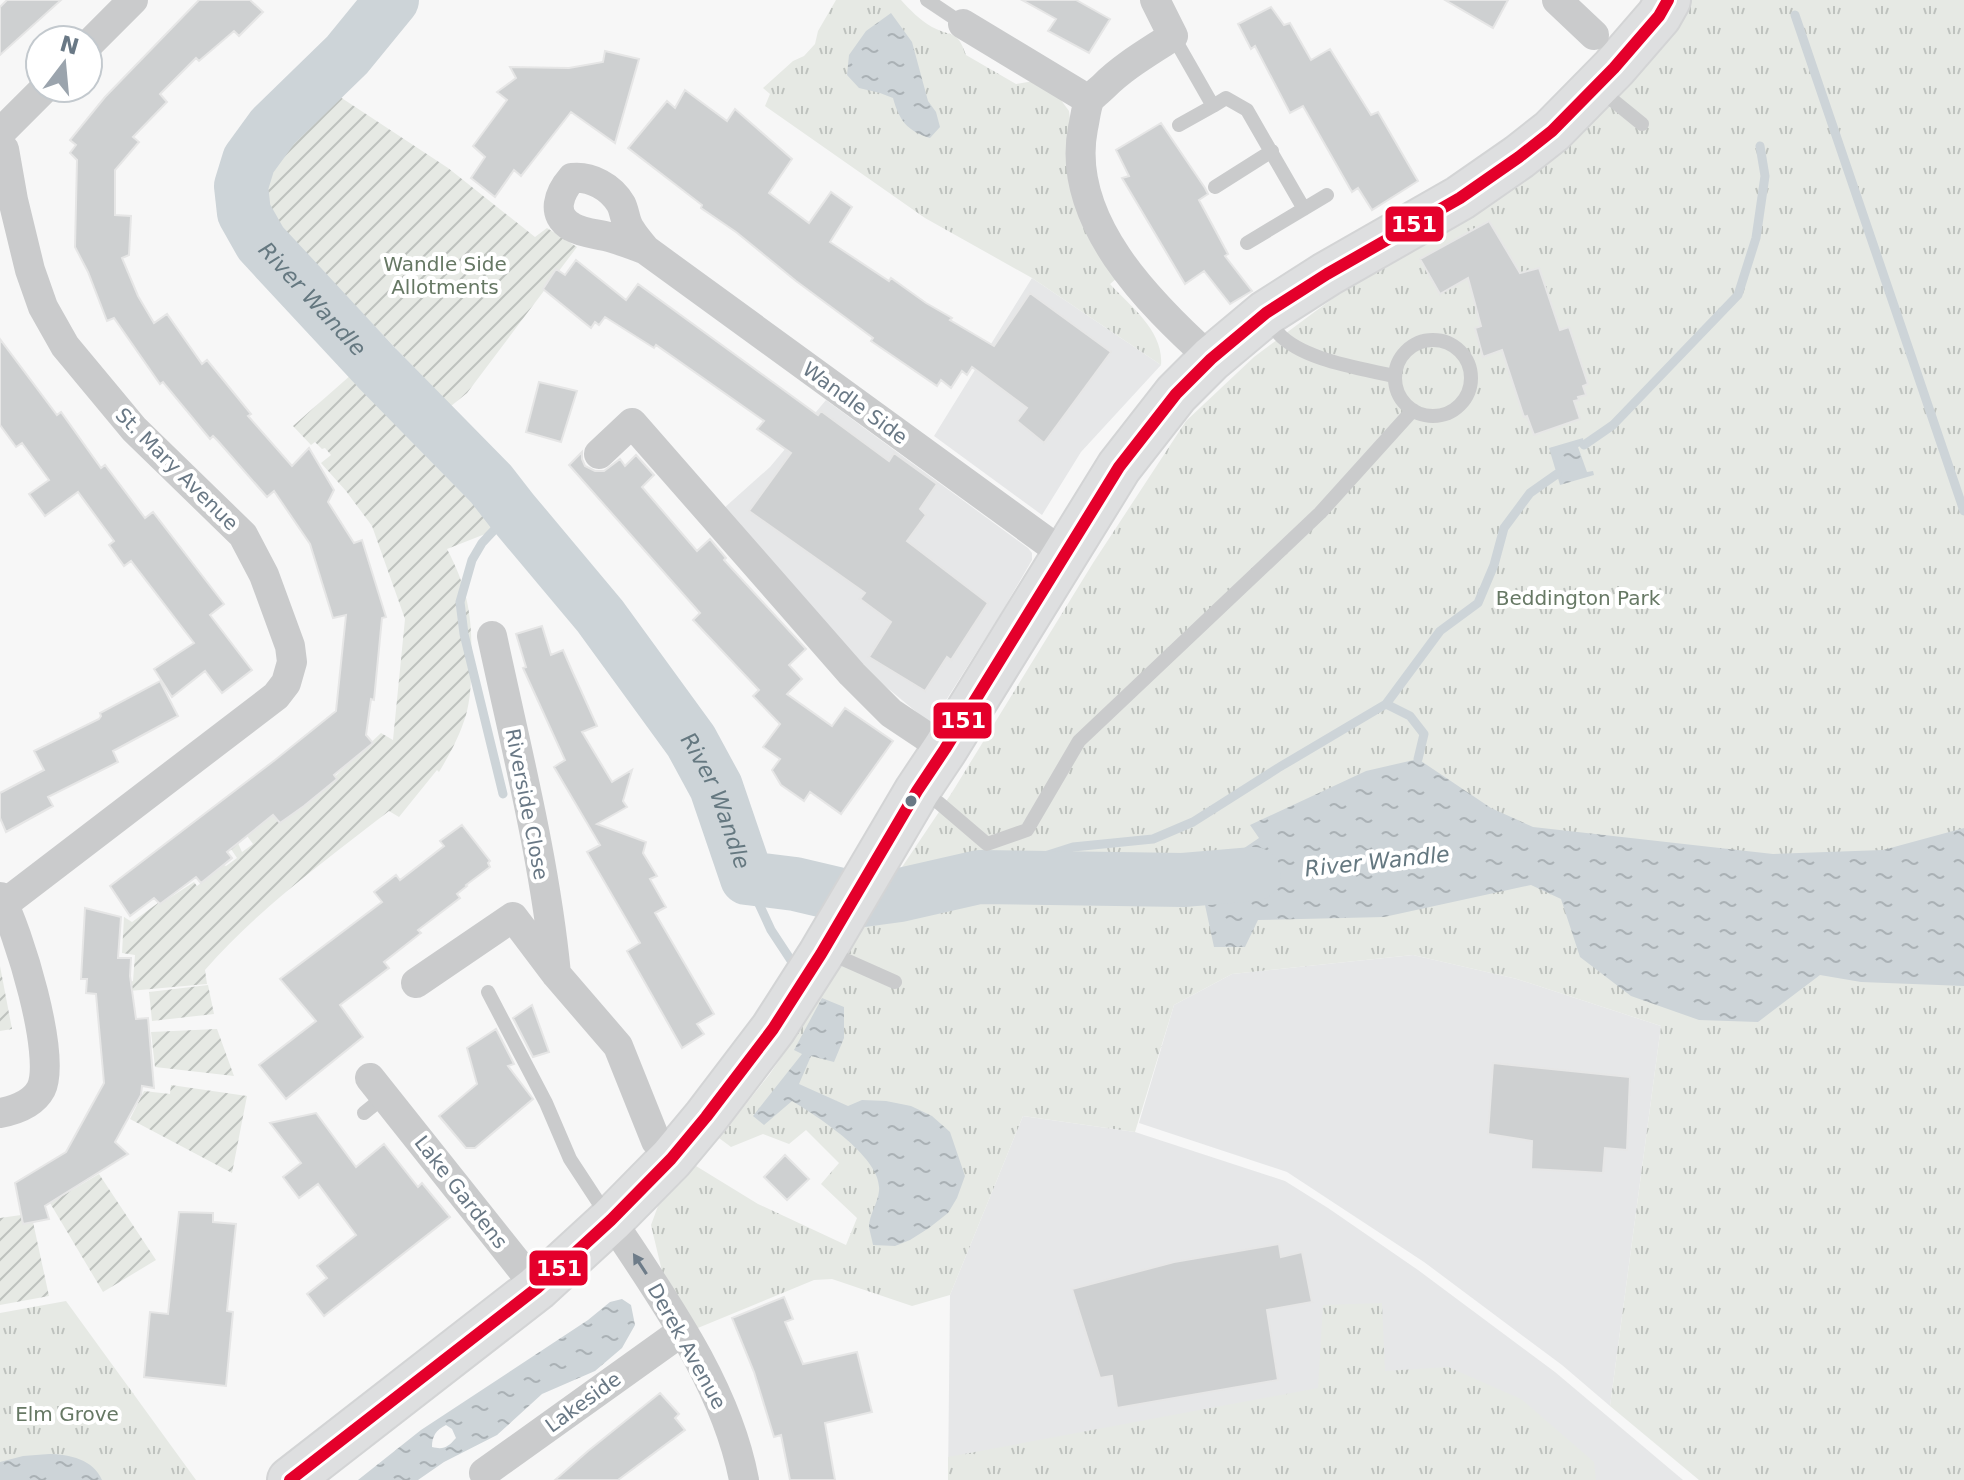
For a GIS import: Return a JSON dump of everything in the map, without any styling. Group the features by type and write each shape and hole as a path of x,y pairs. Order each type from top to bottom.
{"main road":[{"path":"290,1480 537,1288 671,1159 773,1029 1119,467 1176,394 1211,359 1266,313 1327,274 1460,198 1552,131 1659,16 1668,0"}],"street":[{"path":"104,29 133,0"},
{"path":"1155,0 1173,36 1118,73 1089,100 1081,140 1082,175 1092,214 1126,272 1176,327 1211,359"},
{"path":"1557,0 1594,35"},
{"path":"963,24 1089,100"},
{"path":"0,133 29,104"},
{"name":"St. Mary Avenue","path":"0,145 4,149 6,201 43,307 65,346 134,429 243,535 283,622 292,662 286,683 276,696 2,900"},
{"name":"Wandle Side","path":"646,250 1065,555"},
{"path":"599,454 626,416 852,674 891,713 945,749"},
{"name":"Riverside Close","path":"492,636 532,825 552,934 556,974"},
{"path":"0,1113 29,1103 41,1089 46,1071 30,978 15,928 2,900"},
{"path":"416,983 513,917 556,974 618,1046 656,1141 671,1159"},
{"name":"Lake Gardens","path":"373,1096 537,1288"},
{"name":"Derek Avenue","path":"611,1220 675,1320 725,1412 744,1480"},
{"name":"Lakeside","path":"484,1473 675,1320"}],"lane":[{"path":"927,0 963,24"},
{"path":"1173,36 1213,106"},
{"path":"1596,86 1642,124"},
{"path":"1179,125 1226,98 1247,110 1304,209"},
{"path":"1215,187 1272,151"},
{"path":"1247,243 1327,195"},
{"path":"1266,313 1279,334 1304,351 1394,376"},
{"path":"1424,340 1449,343 1467,360 1470,385 1466,396 1448,413 1424,415 1413,410 1399,396 1394,376 1397,364 1403,353 1424,340"},
{"path":"917,791 939,803 987,844 1027,830 1079,741 1320,513 1413,410"},
{"path":"815,963 841,958 895,982"},
{"path":"488,992 546,1103 570,1159 611,1220"}],"shaded area":[{"path":"1032,278 1161,365 1081,452 1042,515 934,436"},
{"path":"826,400 1032,553 1032,560 1000,615 931,724 862,667 723,509 770,467"},
{"path":"1413,955 1517,979 1661,1026 1610,1406 1562,1365 1424,1262 1287,1172 1139,1123 1174,1005 1232,974"},
{"path":"1023,1116 1135,1132 1285,1181 1418,1270 1555,1372 1683,1480 948,1480 950,1295"}],"green space":[{"path":"836,0 901,0 928,24 954,35 966,55 1016,84 1034,81 1058,96 1069,111 1116,279 1110,284 1152,330 1161,353 1161,365 1032,278 925,218 765,106 770,94 763,88 815,44 818,31"},
{"name":"Beddington Park","path":"1678,0 1964,0 1964,1480 1699,1480 1610,1406 1661,1026 1517,979 1413,955 1232,974 1174,1005 1135,1132 1023,1116 950,1295 912,1306 832,1279 814,1280 693,1330 665,1284 651,1225 658,1206 696,1166 758,1204 846,1245 857,1218 821,1184 839,1163 806,1130 789,1144 763,1134 731,1147 719,1138 796,1036 841,958 951,794 1093,563 1186,421 1254,357 1402,247"},
{"name":"Wandle Side Allotments","path":"331,91 448,168 535,237 547,228 577,247 467,393 451,406 269,216 259,197 256,181 261,168 278,145"},
{"path":"360,367 424,434 503,527 447,549 461,580 470,622 470,688 464,722 439,772 437,770 399,817 389,811 247,926 205,970 207,984 129,991 135,955 122,953 124,917 132,922 194,882 197,886 237,858 231,849 238,843 242,852 253,844 242,829 271,806 311,799 381,733 393,740 405,619 372,526 321,463 331,455 315,442 311,445 293,426"},
{"path":"0,966 12,1029 0,1031"},
{"path":"208,985 214,1014 152,1021 149,992"},
{"path":"217,1029 234,1076 155,1067 151,1032"},
{"path":"171,1085 247,1096 232,1173 130,1119 144,1091 170,1094"},
{"path":"99,1174 156,1260 103,1292 50,1203"},
{"path":"21,1215 23,1224 33,1222 49,1296 0,1305 0,1218"},
{"name":"Elm Grove","path":"66,1301 196,1480 0,1480 0,1313"},
{"path":"1382,1303 1385,1371 1448,1367 1521,1399 1594,1462 1596,1480 948,1480 948,1457 1318,1388 1323,1305"}],"water":[{"path":"891,13 912,42 928,101 936,112 940,127 930,138 905,124 893,98 859,88 847,75 849,55 866,31"},
{"path":"1583,438 1584,445 1578,447 1587,472 1593,471 1594,475 1560,485 1549,448"},
{"path":"1418,759 1491,808 1533,827 1773,854 1883,850 1964,828 1964,986 1861,982 1820,975 1758,1022 1699,1020 1631,996 1580,957 1561,899 1531,885 1384,917 1258,920 1245,947 1214,947 1202,891 1183,880 1209,853 1225,861 1259,838 1250,825 1366,771"},
{"path":"822,998 844,1007 844,1038 834,1062 811,1056 799,1084 848,1106 862,1100 886,1101 911,1106 932,1116 950,1132 965,1176 948,1213 910,1240 895,1246 873,1245 869,1227 879,1191 877,1178 871,1165 846,1139 792,1101 764,1125 753,1116 802,1054 794,1050"},
{"path":"622,1299 631,1305 635,1325 622,1348 595,1371 542,1394 497,1435 444,1462 418,1480 358,1480 421,1430 588,1320 610,1302","holes":["446,1425 456,1438 451,1444 443,1448 432,1447 440,1429"]},
{"path":"49,1454 65,1455 87,1463 102,1480 0,1480 0,1462"}],"building":[{"path":"7,0 61,0 34,24 24,24 24,33 0,55 0,7"},
{"path":"199,0 250,0 263,12 239,36 234,31 199,61 196,58 160,94 167,102 133,137 139,142 115,170 115,215 131,216 129,255 122,258 138,296 154,323 167,314 202,364 207,360 251,414 248,416 292,466 309,448 334,490 328,502 354,543 362,540 386,617 382,618 374,700 371,699 366,735 373,743 334,775 337,779 304,806 280,823 273,815 227,852 232,858 201,883 196,877 160,904 154,898 130,916 110,886 336,711 346,615 333,618 310,544 274,491 267,497 218,441 213,436 210,439 163,382 160,384 114,318 107,321 75,247 77,160 70,153 76,145 70,140 99,104 104,104 105,97"},
{"path":"1022,0 1076,0 1110,19 1089,53 1048,31 1056,19"},
{"path":"1445,0 1508,0 1493,28"},
{"path":"1271,7 1284,25 1290,23 1311,60 1330,49 1371,115 1378,112 1418,181 1372,210 1358,188 1352,192 1303,106 1290,113 1255,46 1251,49 1238,24"},
{"path":"605,51 639,59 615,143 571,112 521,176 514,170 495,197 471,178 485,157 473,146 507,100 497,92 516,78 510,67 569,68 603,62"},
{"path":"685,90 727,121 735,109 792,159 769,193 809,223 831,192 852,207 830,242 889,281 891,278 952,318 950,320 994,346 1030,293 1111,352 1044,443 1017,421 1027,408 972,367 967,375 962,371 951,388 941,380 937,386 871,341 873,338 701,208 702,205 628,148 667,101 675,108"},
{"path":"1161,123 1205,188 1208,194 1199,200 1228,254 1225,256 1252,291 1230,304 1204,271 1185,284 1122,178 1129,176 1116,150"},
{"path":"1489,221 1520,273 1539,268 1560,330 1569,327 1588,384 1583,386 1586,395 1574,401 1580,419 1534,435 1527,416 1524,417 1502,350 1483,357 1475,328 1481,326 1468,278 1440,294 1420,259"},
{"path":"576,260 626,300 638,284 818,415 821,411 889,461 894,453 937,484 920,509 926,515 907,541 988,603 951,660 947,657 925,691 869,657 891,622 860,599 865,593 749,511 791,453 757,429 764,421 656,345 654,348 605,317 599,325 595,322 591,328 543,289 556,269 565,275"},
{"path":"0,339 57,415 61,412 101,468 105,465 145,518 153,512 224,604 210,615 252,670 222,693 205,671 172,697 154,669 194,643 131,561 124,566 109,545 114,541 78,492 45,516 29,494 49,480 22,443 16,447 0,425"},
{"path":"539,382 577,391 561,442 526,432"},
{"path":"582,452 585,466 595,471 604,471 620,459 625,466 636,455 654,475 642,487 697,551 710,539 726,558 724,560 806,649 789,665 802,679 787,694 832,726 845,708 893,741 841,814 810,792 804,801 781,785 772,770 780,759 763,747 780,724 753,696 759,690 693,620 700,613 569,465"},
{"path":"542,626 551,655 563,650 597,726 582,732 612,782 632,770 623,801 627,807 597,824 646,842 643,853 657,876 650,879 666,907 655,913 714,1014 697,1024 704,1034 682,1048 627,951 640,943 587,852 600,845 554,767 565,760 523,668 526,667 516,634"},
{"path":"160,681 178,716 113,751 118,762 48,797 53,806 6,832 0,818 0,793 44,770 34,751 99,719 100,713"},
{"path":"462,825 490,861 490,867 457,894 460,898 418,930 421,933 384,962 389,968 340,1005 363,1037 286,1099 259,1065 316,1021 280,979 382,902 374,892 396,875 400,880 444,846 440,841"},
{"path":"85,908 121,917 118,958 131,958 130,976 136,1019 148,1018 154,1088 142,1086 141,1095 115,1142 128,1154 45,1206 49,1219 23,1224 15,1183 66,1152 104,1083 96,994 86,993 87,979 81,979"},
{"path":"532,1005 549,1052 533,1057 513,1018"},
{"path":"496,1029 514,1064 508,1066 533,1099 475,1148 466,1148 439,1116 477,1084 467,1048"},
{"path":"1493,1063 1630,1077 1627,1150 1605,1148 1603,1173 1531,1169 1532,1141 1488,1134"},
{"path":"316,1113 356,1167 384,1144 418,1187 422,1183 450,1217 324,1316 307,1294 327,1278 317,1266 356,1235 318,1184 299,1198 283,1177 301,1163 270,1123"},
{"path":"785,1155 809,1179 787,1200 764,1177"},
{"path":"179,1212 213,1213 213,1222 236,1224 227,1311 233,1312 226,1386 144,1377 150,1312 168,1314"},
{"path":"1279,1244 1281,1257 1302,1252 1312,1302 1267,1310 1278,1380 1117,1408 1112,1376 1100,1378 1072,1289 1174,1262"},
{"path":"784,1297 793,1319 785,1322 803,1364 857,1352 872,1412 825,1423 835,1480 790,1480 781,1435 774,1437 754,1372 732,1318"},
{"path":"660,1393 679,1414 675,1418 685,1430 618,1480 555,1480 588,1451"}],"waterway":[{"name":"River Wandle","path":"392,0 347,55 273,127 249,160 241,186 244,213 261,243 491,484 600,616 691,741 716,787 747,878 795,884 863,900 979,877 1183,880 1254,874"},
{"path":"1795,15 1964,511"},
{"path":"1584,445 1613,425 1738,295 1756,238 1765,176 1760,146"},
{"path":"979,877 1073,847 1153,839 1193,822 1386,704 1440,631 1478,603 1494,565 1504,528 1530,493 1557,474"},
{"path":"503,794 464,634 460,602 472,560 482,543 512,511"},
{"path":"1386,704 1410,716 1424,734 1418,759"},
{"path":"747,878 771,930 796,968"}],"transit line":[{"name":"151","path":"290,1480 537,1288 611,1220 671,1159 706,1117 773,1029 1119,467 1176,394 1211,359 1266,313 1327,274 1460,198 1552,131 1614,68 1659,16 1668,0"}]}
